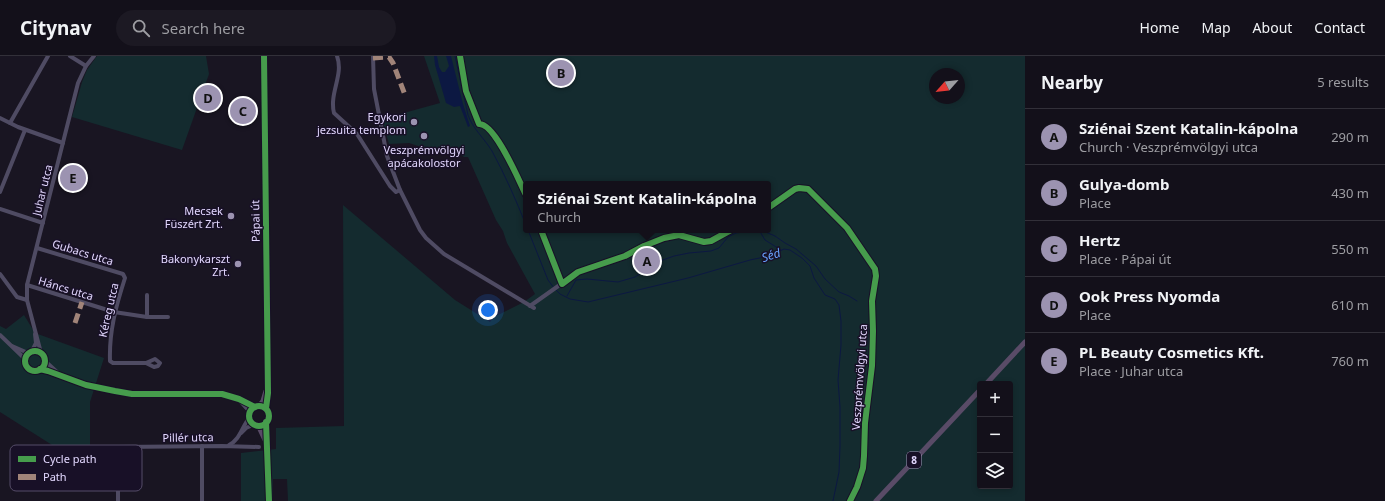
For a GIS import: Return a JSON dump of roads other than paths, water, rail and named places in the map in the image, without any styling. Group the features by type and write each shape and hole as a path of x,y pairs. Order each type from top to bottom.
{"main road":[{"name":"Pápai út","path":"264,56 268,386 266,408"},
{"path":"989,381 1025,342"},
{"name":"Pápai út","path":"257,406 263,401 268,386"},
{"name":"8","path":"876,501 977,393"},
{"path":"268,449 262,431 250,415 257,406 266,408 269,415 266,422 268,449 269,501"},
{"path":"256,425 266,422"}],"street":[{"path":"10,123 48,56"},
{"path":"70,56 86,66"},
{"name":"Juhar utca","path":"41,353 27,300 27,285 78,83 86,66 94,56"},
{"path":"337,56 340,63 339,75 333,93 334,113 357,134 390,186 396,192 400,190"},
{"path":"373,56 374,89 387,156 400,190 420,230 434,246 444,254 532,307 578,272 625,256 664,238 679,235 704,242 711,241 726,233"},
{"path":"0,118 25,130 63,143"},
{"path":"0,192 25,130"},
{"path":"771,206 795,189 808,189 853,235 875,269"},
{"path":"0,209 43,223"},
{"name":"Gubacs utca","path":"37,248 123,274"},
{"path":"0,274 17,297 27,300"},
{"name":"Kéreg utca","path":"123,274 125,278 114,312 109,340 110,361 113,363 146,363"},
{"name":"Háncs utca","path":"27,285 114,312 147,317 168,317"},
{"path":"147,294 147,317"},
{"name":"Juhar utca","path":"30,352 36,343 35,331"},
{"path":"0,335 25,359 26,365 31,370 40,369 86,385 132,394 222,394 257,406"},
{"path":"7,343 30,352 37,351 41,353 48,366 62,376"},
{"path":"25,359 30,352"},
{"path":"40,369 45,362"},
{"path":"239,399 250,415 242,428 240,435"},
{"path":"227,446 234,443 246,428 256,425"},
{"path":"202,446 202,501"},
{"name":"Pillér utca","path":"142,447 259,447"}],"water":[{"path":"434,56 437,56 439,67 442,72 445,72 449,66 446,56 451,56 470,126 468,127 460,106 454,107 446,103 435,65"}],"waterway":[{"name":"Séd","path":"455,56 468,115 473,125 489,146 497,160 523,218"},
{"name":"Séd","path":"529,233 548,280 554,288"},
{"path":"567,296 576,280 587,279 618,282 635,277 660,261 674,256 711,251 719,248 728,237 736,233"},
{"path":"761,233 765,240 781,250"},
{"name":"Séd","path":"768,233 796,249 816,266 825,279 839,292 857,301"},
{"name":"Séd","path":"556,290 560,294 570,299 588,302 688,278 769,256 784,249 790,250 802,258 810,266 814,278 825,295 835,299 839,305 841,321 841,345 838,380 840,446 839,472 833,501"}],"place":[{"name":"Gulya-domb","path":"561,73"},
{"name":"Ook Press Nyomda","path":"208,98"},
{"name":"Hertz","path":"243,111"},
{"name":"Egykori jezsuita templom","path":"414,122"},
{"name":"Veszprémvölgyi apácakolostor","path":"424,136"},
{"name":"PL Beauty Cosmetics Kft.","path":"73,178"},
{"name":"Mecsek Füszért Zrt.","path":"231,216"},
{"name":"Sziénai Szent Katalin-kápolna","path":"647,261"},
{"name":"Bakonykarszt Zrt.","path":"238,264"}]}
